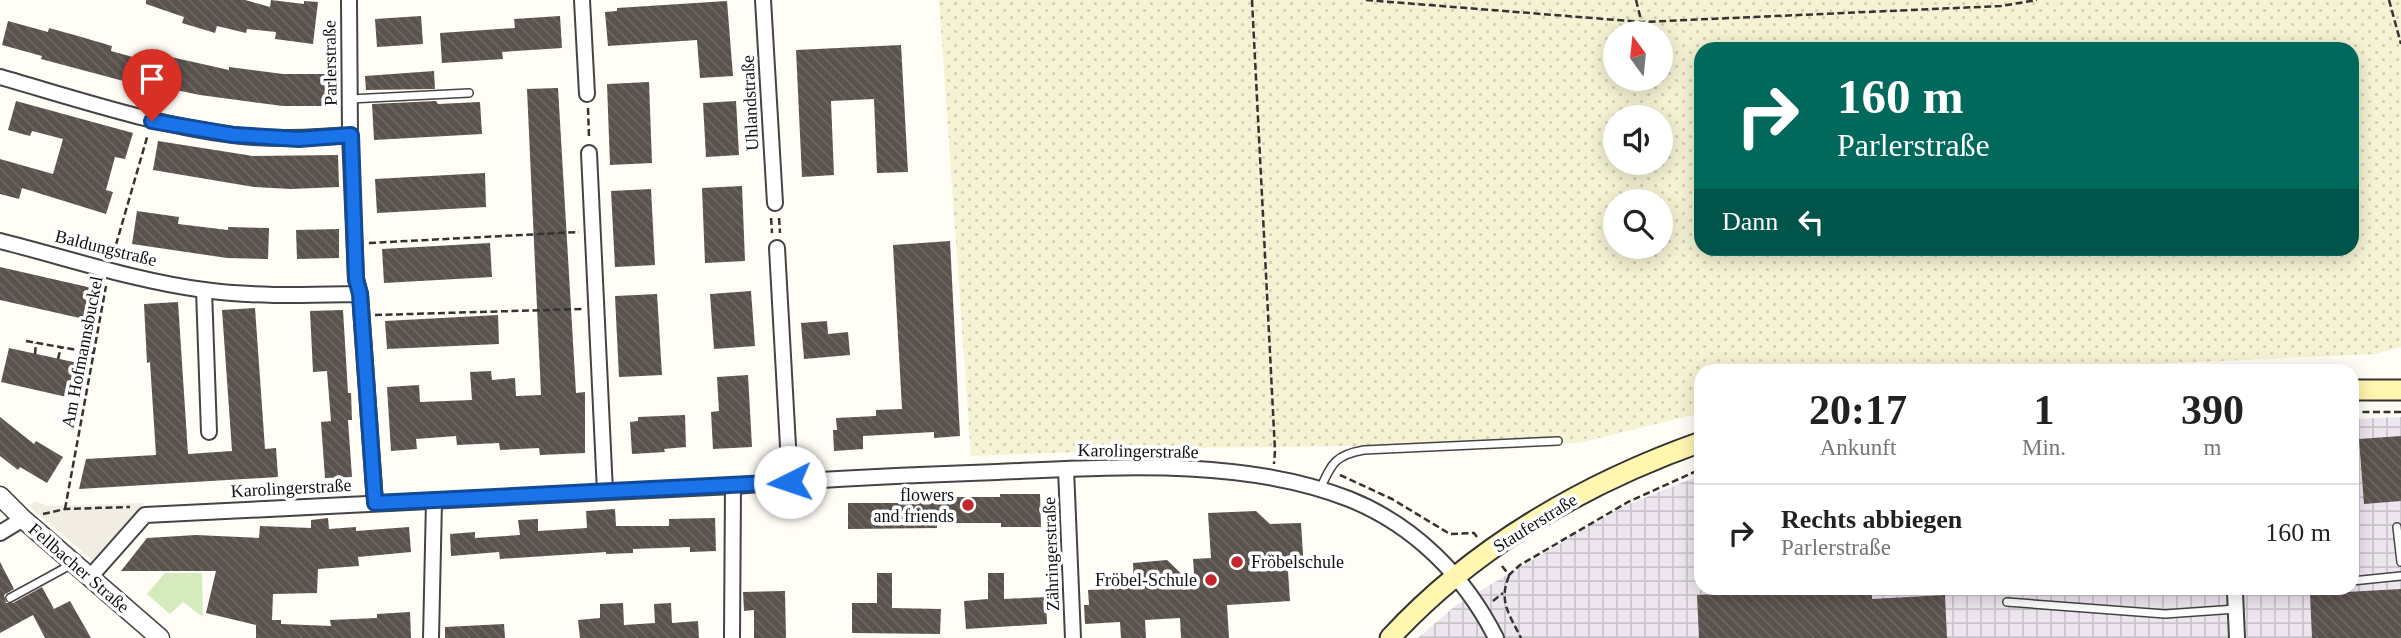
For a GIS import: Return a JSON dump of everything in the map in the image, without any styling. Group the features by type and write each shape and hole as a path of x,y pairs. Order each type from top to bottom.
{"main road":[{"path":"2359,390 2401,390"},
{"name":"Stauferstraße","path":"1390,638 1415,612 1456,577 1533,521 1583,493 1657,458 1694,445"}],"street":[{"name":"Parlerstraße","path":"349,0 356,279 360,294 375,503"},
{"path":"582,0 587,94"},
{"name":"Uhlandstraße","path":"763,0 775,203"},
{"path":"0,77 152,121 234,135 299,139 351,135"},
{"path":"589,153 605,492"},
{"name":"Baldungstraße","path":"0,241 109,271 204,290 290,296 360,294"},
{"path":"777,248 790,482"},
{"path":"204,290 209,432"},
{"name":"Karolingerstraße","path":"145,515 1066,469 1183,469 1273,478 1350,499 1390,521 1436,553 1481,609 1496,638"},
{"name":"Zähringerstraße","path":"1066,469 1073,638"},
{"path":"732,638 733,486"},
{"name":"Fellbacher Straße","path":"0,496 160,638"},
{"path":"430,638 435,501"},
{"path":"91,576 145,515"},
{"path":"0,533 23,519"},
{"path":"2237,638 2238,595"}],"lane":[{"path":"350,99 469,93"},
{"path":"1319,490 1334,461 1346,453 1558,442"},
{"path":"2398,527 2401,562"},
{"path":"10,598 74,563"},
{"path":"2359,579 2401,576"},
{"path":"2007,602 2165,614 2236,609"}],"path":[{"path":"1252,0 1275,451 1273,478"},
{"path":"1366,0 1629,21"},
{"path":"1636,0 1642,21"},
{"path":"2000,0 2001,6"},
{"path":"1664,21 2001,6 2037,0"},
{"path":"2389,0 2401,44"},
{"path":"587,94 589,153"},
{"name":"Am Hofmannsbuckel","path":"145,515 136,507 65,509 109,271 152,121"},
{"path":"775,203 779,206 781,243 777,248"},
{"path":"355,244 593,231"},
{"path":"361,315 596,309"},
{"path":"26,341 94,353"},
{"path":"35,354 36,343"},
{"path":"58,359 61,347"},
{"path":"2359,412 2401,412"},
{"path":"1328,470 1362,483 1450,534 1474,533 1509,575"},
{"path":"1521,638 1504,603 1503,593 1509,575 1520,565 1628,502 1694,472"}],"shaded area":[{"path":"939,0 2401,0 2401,347 2375,354 2151,364 1694,364 1694,415 1578,443 1185,448 971,456"},
{"path":"2401,417 2401,638 1418,638 1456,605 1624,506 1694,478 1694,595 2359,595 2359,419"},
{"path":"35,501 48,506 144,503 92,560 30,507"}],"green space":[{"path":"165,573 202,573 203,617 183,602 170,614 147,594"}],"building":[{"path":"146,0 245,0 270,7 271,0 304,4 304,1 318,2 313,44 275,39 276,32 247,29 246,33 217,26 215,33 182,23 184,17 146,4"},
{"path":"727,1 733,76 700,78 697,40 608,46 605,12 617,11 617,8"},
{"path":"421,16 423,44 377,47 375,19"},
{"path":"560,16 562,48 502,52 503,59 442,63 440,33 515,28 514,19"},
{"path":"8,21 48,32 49,28 78,36 112,46 111,51 169,67 171,57 229,70 229,67 283,74 330,74 330,106 283,106 200,95 147,84 146,87 41,59 42,56 2,45"},
{"path":"901,45 908,172 877,173 874,99 831,101 834,175 802,177 796,50"},
{"path":"434,71 435,89 366,90 365,76"},
{"path":"649,82 652,163 610,165 607,84"},
{"path":"558,88 576,393 585,392 585,453 540,455 539,448 500,450 499,443 457,445 456,436 416,439 417,449 391,451 387,387 419,385 420,402 472,400 470,372 491,371 492,380 515,378 516,396 541,395 527,89"},
{"path":"16,101 133,133 125,159 115,157 106,190 113,192 106,214 22,188 19,199 0,194 0,159 53,174 63,139 32,131 30,136 8,130"},
{"path":"436,101 438,104 480,102 482,134 374,140 372,104"},
{"path":"736,101 739,155 706,157 703,103"},
{"path":"158,141 253,156 338,155 339,187 254,187 153,170"},
{"path":"485,173 486,207 377,213 375,179"},
{"path":"742,186 745,261 705,263 702,188"},
{"path":"651,189 655,265 615,267 611,191"},
{"path":"137,211 179,217 178,224 228,230 228,227 269,228 268,259 227,258 132,244"},
{"path":"339,229 339,258 297,259 296,230"},
{"path":"950,241 960,436 934,438 934,432 863,436 863,449 834,451 833,430 837,430 836,418 876,416 876,410 902,409 893,245"},
{"path":"490,243 492,277 384,283 382,249"},
{"path":"0,267 92,288 84,319 0,300"},
{"path":"751,291 755,346 714,349 710,294"},
{"path":"657,294 662,375 619,377 615,296"},
{"path":"178,302 188,454 232,451 222,310 255,308 265,449 276,448 278,477 79,489 86,459 156,455 144,304"},
{"path":"343,310 348,393 351,393 352,420 348,420 352,477 325,478 321,422 331,421 327,371 313,372 310,311"},
{"path":"498,315 499,344 387,349 385,321"},
{"path":"827,321 828,334 848,332 850,355 804,359 801,323"},
{"path":"9,348 78,363 71,398 1,382"},
{"path":"748,375 752,447 713,449 711,412 719,411 717,377"},
{"path":"685,415 686,447 664,449 665,452 632,454 630,422 638,421 638,417"},
{"path":"0,417 34,444 36,441 63,457 47,483 20,467 18,470 0,456"},
{"path":"2401,436 2401,501 2364,504 2359,439"},
{"path":"1000,494 1040,494 1041,527 1001,527 1001,523 937,523 937,528 848,529 848,503 952,503 952,497 1000,497"},
{"path":"615,509 616,526 669,526 669,519 715,518 716,551 690,552 690,547 633,549 633,553 606,552 500,559 499,552 451,556 450,534 475,532 475,538 520,535 518,520 538,519 538,531 587,528 586,511"},
{"name":"Fröbel-Schule","path":"1256,511 1270,524 1301,523 1304,570 1288,571 1290,601 1227,605 1229,638 1181,638 1180,618 1145,620 1146,638 1121,638 1120,622 1085,624 1084,605 1089,605 1088,590 1134,587 1133,563 1167,560 1195,587 1193,559 1211,558 1208,513"},
{"path":"328,518 329,529 356,527 356,531 409,527 411,552 358,557 359,566 318,569 317,593 273,594 272,620 281,620 281,624 331,626 330,620 377,618 377,614 410,612 411,638 256,638 256,625 206,613 216,571 121,571 147,538 196,535 259,538 260,526 311,528 311,520"},
{"path":"0,562 14,589 4,595 6,603 13,603 42,587 54,609 70,601 91,638 45,638 33,615 0,633"},
{"path":"877,573 892,573 892,608 941,609 940,634 852,633 852,603 877,603"},
{"path":"988,573 1004,573 1004,599 1046,597 1047,624 966,629 964,601 988,599"},
{"path":"2401,589 2401,638 2312,638 2310,595 2359,595 2359,591"},
{"path":"785,591 786,638 754,638 754,610 744,611 743,592"},
{"path":"1697,595 1872,595 1872,599 1945,595 1947,638 1699,638"},
{"path":"623,603 624,625 655,623 654,604 671,603 672,623 698,621 699,638 580,638 578,620 600,618 600,604"},
{"path":"504,624 505,638 445,638 445,627"}],"place":[{"name":"flowers and friends","path":"968,505"},
{"name":"Fröbelschule","path":"1237,562"},
{"name":"Fröbel-Schule","path":"1211,580"}],"route":[{"path":"152,121 234,135 299,139 351,135 356,279 360,294 375,503 790,482"}]}
